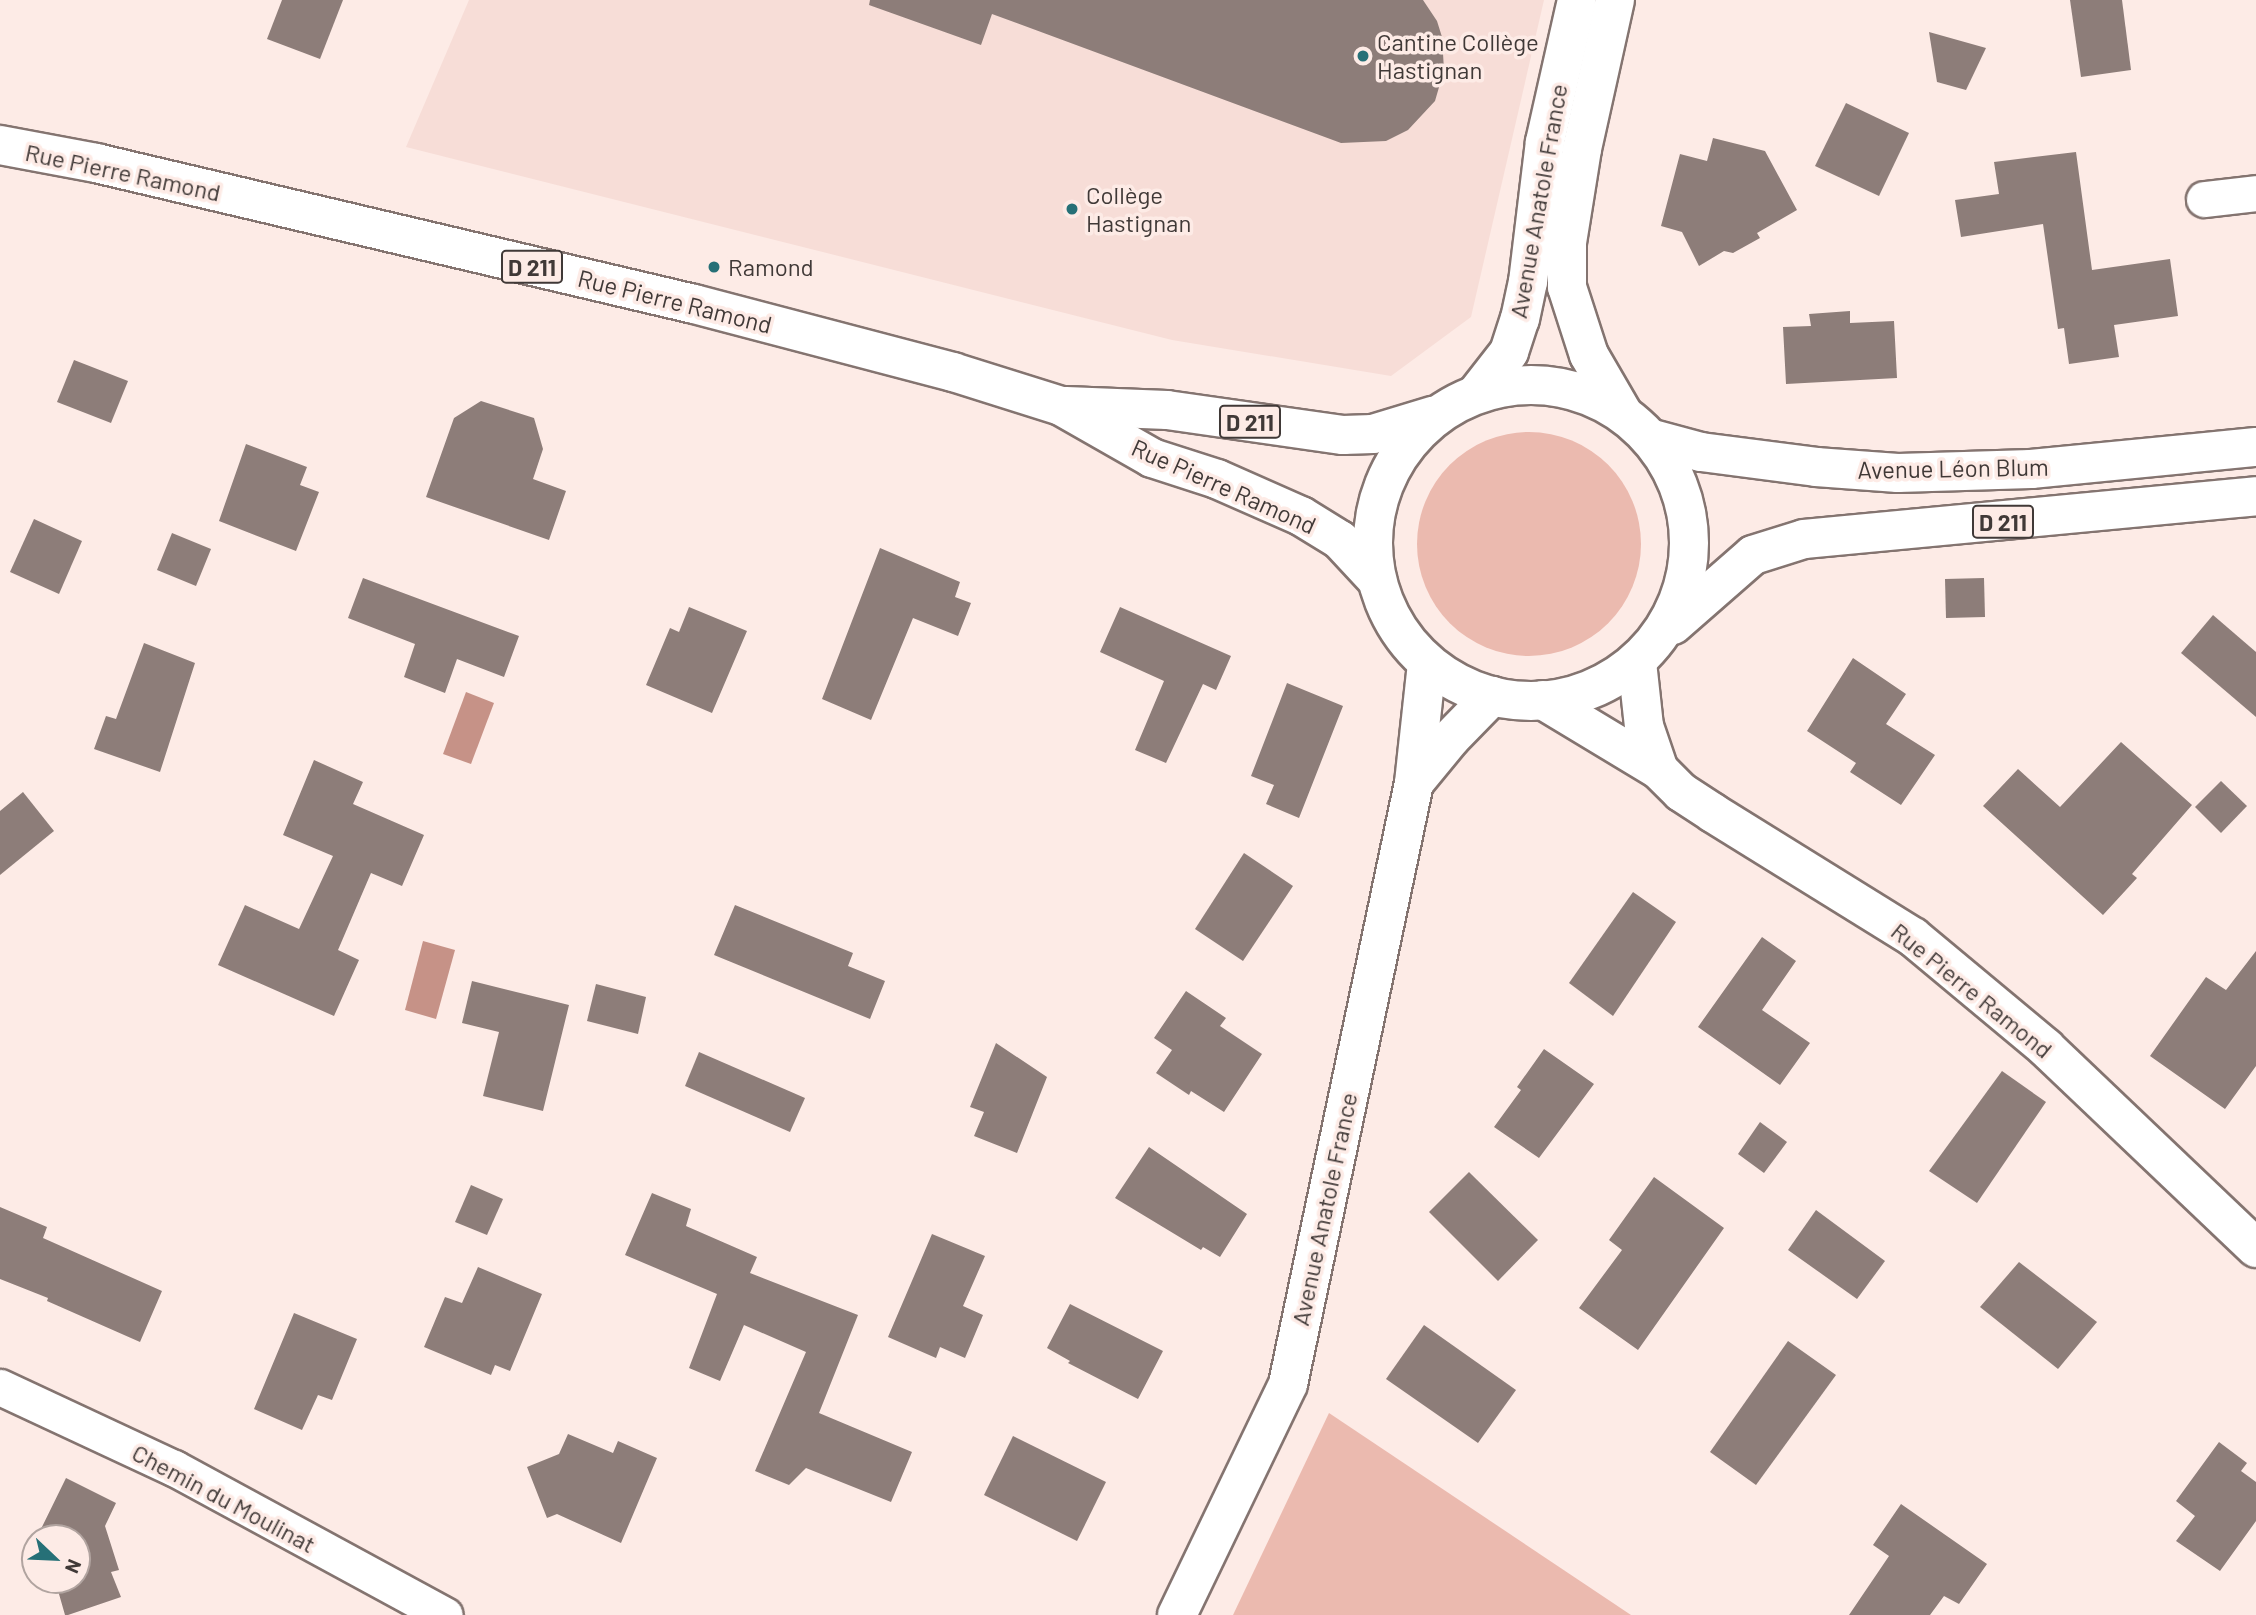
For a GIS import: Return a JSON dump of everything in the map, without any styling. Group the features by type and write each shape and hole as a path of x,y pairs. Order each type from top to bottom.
{"main road":[{"name":"Avenue Anatole France","path":"1477,393 1509,352 1520,319 1528,282 1545,142 1577,0"},
{"name":"Avenue Anatole France","path":"1615,0 1581,149 1567,243 1567,287 1589,355 1622,412"},
{"name":"Rue Pierre Ramond","path":"0,145 109,166 694,304 953,372 1061,406 1152,458 1217,479 1301,516 1340,540 1377,580"},
{"path":"1527,383 1577,390 1622,412 1653,439 1679,484 1690,534 1685,586 1662,634 1637,662 1600,689 1558,700 1508,701 1460,685 1427,664 1401,635 1382,599 1377,580 1373,534 1382,489 1404,447 1436,415 1477,393 1527,383"},
{"name":"Rue Pierre Ramond","path":"1061,406 1167,410 1343,435 1373,434 1436,415"},
{"name":"Avenue Léon Blum","path":"1653,439 1701,452 1816,467 1898,473 2031,469 2256,447"},
{"name":"D 211","path":"1662,634 1753,555 1804,539 2256,496"},
{"name":"Rue Pierre Ramond","path":"1637,662 1644,726 1659,770"},
{"name":"Avenue Anatole France","path":"1177,1615 1288,1384 1414,783 1427,664"},
{"name":"Avenue Anatole France","path":"1414,783 1451,738 1492,696"},
{"name":"Rue Pierre Ramond","path":"1543,700 1659,770 1681,792 1913,937 2046,1048 2251,1233"}],"street":[{"path":"2204,200 2256,193"},
{"name":"Chemin du Moulinat","path":"0,1387 174,1468 445,1615"}],"shaded area":[{"name":"Collège Hastignan","path":"469,0 1544,0 1471,317 1391,376 1172,340 406,147"},
{"path":"1529,432 1551,434 1582,445 1600,457 1616,473 1628,491 1636,512 1641,544 1639,566 1628,597 1616,615 1600,631 1582,643 1561,651 1529,656 1507,654 1476,643 1458,631 1442,615 1430,597 1422,576 1417,544 1419,522 1430,491 1442,473 1458,457 1476,445 1497,437"},
{"path":"466,692 494,703 471,764 443,754"},
{"path":"423,941 455,950 436,1019 405,1010"},
{"path":"1329,1413 1631,1615 1233,1615"}],"building":[{"path":"282,0 343,0 320,59 267,39"},
{"path":"870,0 1423,0 1437,21 1442,37 1444,70 1435,101 1408,130 1386,141 1341,143 992,14 981,45 869,5"},
{"path":"2070,0 2122,0 2131,70 2081,77"},
{"path":"1929,32 1986,48 1966,90 1937,82"},
{"path":"1846,103 1909,133 1879,196 1815,166"},
{"path":"1713,138 1765,151 1797,210 1757,233 1760,238 1733,253 1724,251 1699,266 1682,232 1661,226 1680,154 1707,161"},
{"path":"2076,152 2092,270 2170,259 2178,316 2114,325 2119,357 2069,364 2064,328 2058,329 2043,224 1961,237 1955,200 1999,194 1994,162"},
{"path":"1850,311 1850,323 1894,321 1897,378 1786,384 1783,327 1811,326 1809,314"},
{"path":"74,360 128,381 111,423 57,402"},
{"path":"481,401 534,418 543,449 533,479 566,491 549,540 426,497 454,418"},
{"path":"246,444 307,467 300,485 319,492 296,551 219,521"},
{"path":"34,519 82,541 59,594 10,572"},
{"path":"172,533 211,549 196,586 157,570"},
{"path":"880,548 960,582 955,597 971,603 958,636 913,618 871,720 822,699"},
{"path":"363,578 519,636 504,677 457,659 445,693 404,677 415,644 348,618"},
{"path":"1984,578 1985,617 1946,618 1945,579"},
{"path":"689,607 747,631 712,713 646,685 670,628 679,632"},
{"path":"1120,607 1231,656 1216,690 1203,684 1166,763 1135,750 1164,681 1100,652"},
{"path":"2213,615 2256,652 2256,717 2181,653"},
{"path":"144,643 195,663 160,772 94,749 106,716 116,719"},
{"path":"1853,658 1906,694 1886,724 1935,755 1901,805 1850,772 1856,763 1807,731"},
{"path":"1287,683 1343,706 1299,818 1266,804 1274,785 1251,776"},
{"path":"2121,742 2192,805 2132,874 2137,878 2103,915 1983,806 2018,769 2060,807"},
{"path":"314,760 363,782 353,804 424,835 402,886 371,873 338,950 359,960 334,1016 218,965 245,905 299,929 333,856 283,835"},
{"path":"2221,781 2247,806 2221,833 2195,807"},
{"path":"23,792 54,831 0,875 0,811"},
{"path":"1244,853 1293,886 1243,961 1195,929"},
{"path":"1633,892 1676,922 1613,1016 1569,983"},
{"path":"735,905 853,953 848,966 885,981 870,1019 714,955"},
{"path":"1762,937 1796,961 1762,1010 1810,1043 1780,1085 1698,1027"},
{"path":"2256,951 2256,1066 2225,1109 2150,1056 2206,977 2226,990"},
{"path":"472,981 569,1005 543,1111 483,1096 499,1032 462,1023"},
{"path":"596,984 646,997 638,1034 587,1021"},
{"path":"1186,991 1226,1018 1220,1026 1262,1054 1224,1112 1191,1091 1189,1095 1156,1073 1172,1050 1154,1038"},
{"path":"996,1043 1047,1077 1017,1153 974,1136 984,1112 970,1107"},
{"path":"1544,1049 1594,1084 1539,1158 1494,1127 1521,1090 1517,1087"},
{"path":"699,1052 805,1098 790,1132 685,1086"},
{"path":"2002,1071 2046,1102 1977,1203 1929,1171"},
{"path":"1760,1122 1787,1142 1764,1173 1738,1154"},
{"path":"1149,1147 1247,1214 1220,1257 1203,1247 1201,1250 1115,1198"},
{"path":"1469,1172 1538,1240 1498,1281 1429,1212"},
{"path":"1654,1177 1724,1228 1638,1350 1579,1308 1622,1250 1609,1240"},
{"path":"471,1185 503,1199 487,1235 455,1222"},
{"path":"652,1193 691,1209 686,1226 757,1257 750,1273 858,1315 819,1413 912,1452 891,1502 806,1468 789,1485 755,1471 806,1352 744,1325 720,1381 689,1368 717,1294 625,1255"},
{"path":"0,1207 47,1227 43,1238 162,1291 140,1342 47,1301 48,1298 0,1279"},
{"path":"1816,1210 1885,1261 1857,1299 1788,1250"},
{"path":"932,1234 985,1256 963,1306 983,1315 965,1358 940,1347 936,1358 888,1337"},
{"path":"2019,1262 2097,1322 2058,1369 1980,1307"},
{"path":"478,1267 542,1294 510,1371 495,1365 491,1375 424,1347 445,1297 462,1303"},
{"path":"1070,1304 1163,1351 1138,1399 1068,1363 1070,1361 1047,1348"},
{"path":"294,1313 357,1339 332,1400 318,1395 302,1430 254,1409"},
{"path":"1424,1325 1516,1390 1478,1443 1386,1379"},
{"path":"1788,1341 1836,1375 1756,1485 1710,1452"},
{"path":"568,1434 613,1453 618,1441 657,1458 621,1543 557,1514 547,1518 527,1467 559,1454"},
{"path":"1013,1436 1106,1482 1077,1541 984,1495"},
{"path":"2219,1442 2247,1463 2241,1471 2256,1482 2256,1521 2220,1571 2176,1541 2195,1516 2176,1501"},
{"path":"66,1478 116,1503 105,1526 119,1570 111,1572 121,1597 65,1615 59,1594 91,1594 91,1524 43,1524"},
{"path":"1901,1504 1987,1564 1959,1604 1944,1596 1930,1615 1849,1615 1889,1556 1873,1545"}],"place":[{"name":"Cantine Collège Hastignan","path":"1363,56"},
{"name":"Collège Hastignan","path":"1072,209"},
{"name":"Ramond","path":"714,267"}]}
